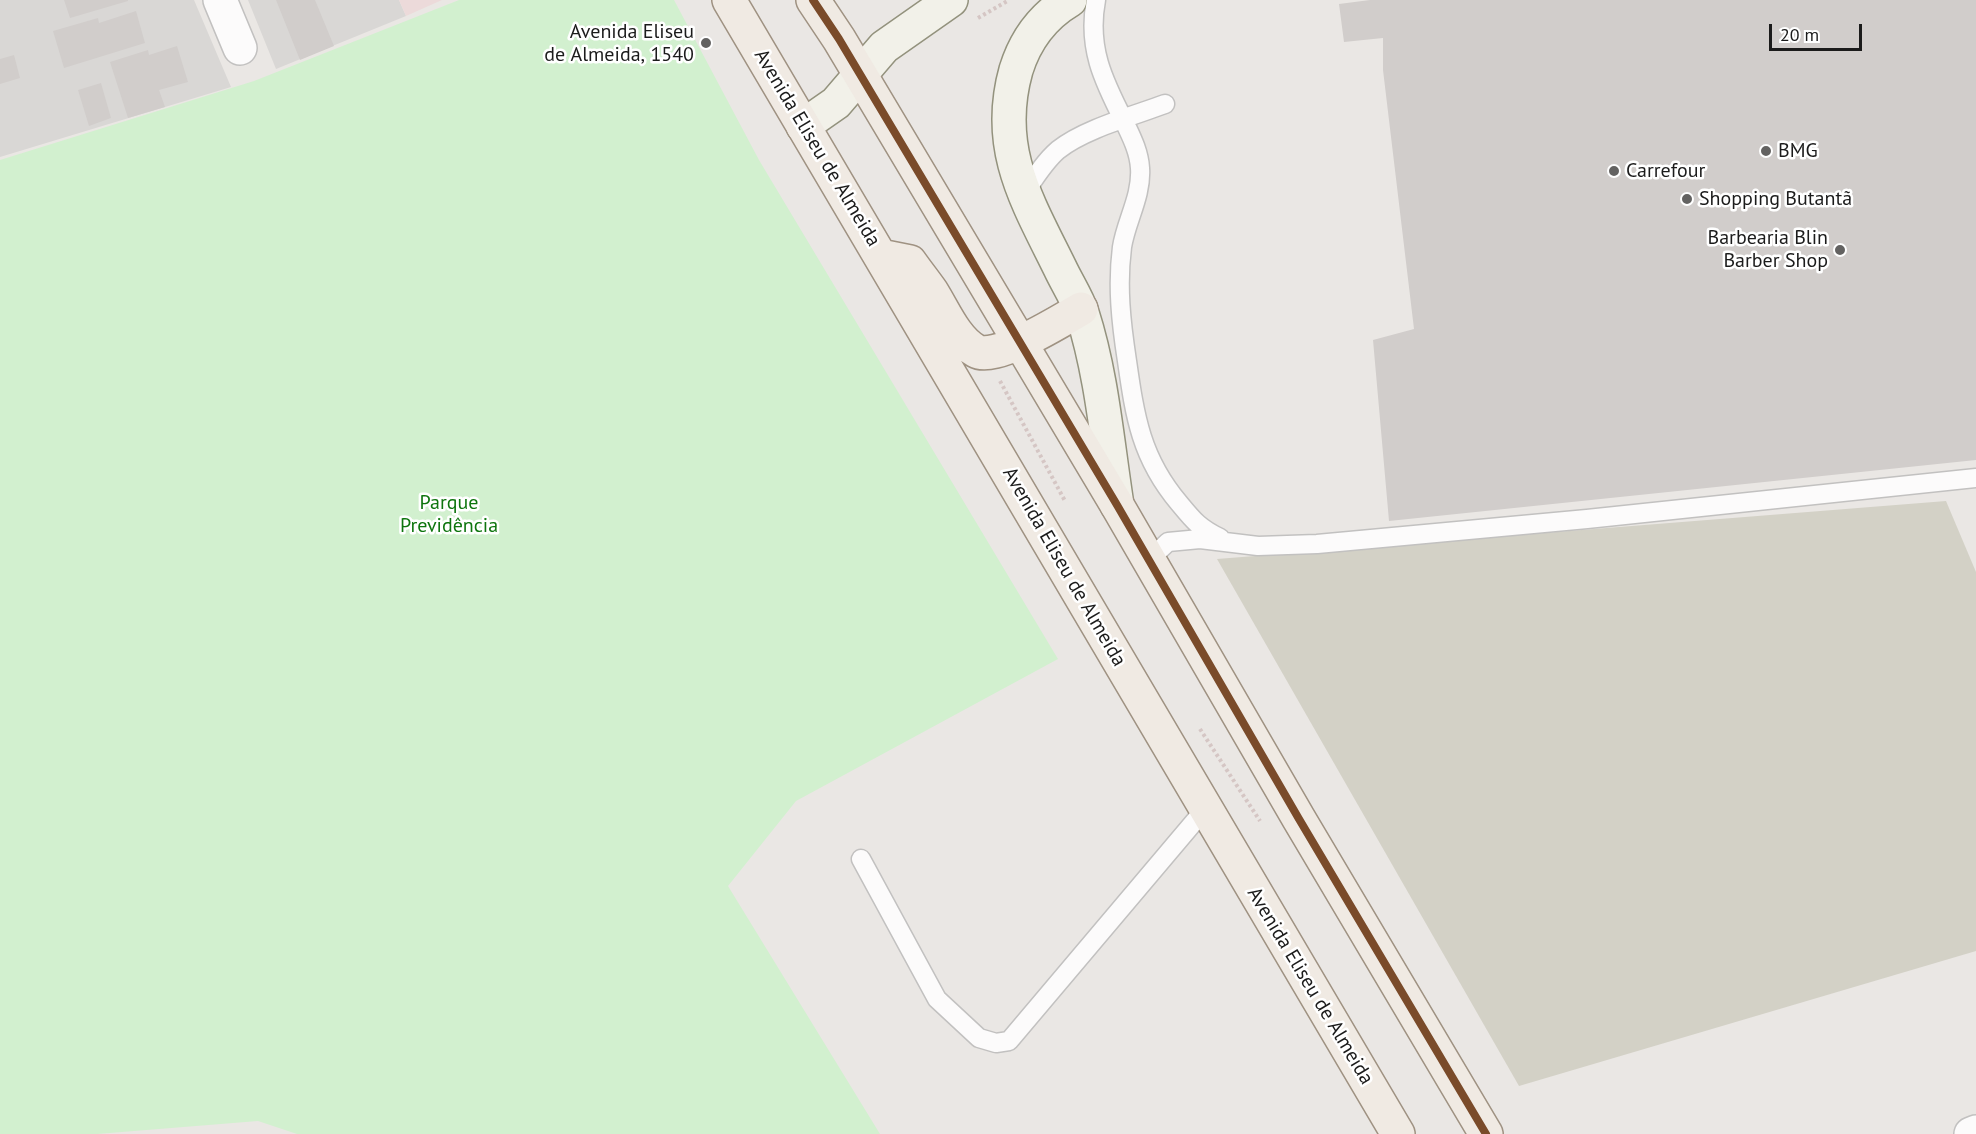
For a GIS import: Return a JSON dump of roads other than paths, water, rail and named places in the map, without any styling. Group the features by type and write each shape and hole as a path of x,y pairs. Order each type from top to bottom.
{"main road":[{"name":"Avenida Eliseu de Almeida","path":"729,0 1398,1134"},
{"path":"813,0 839,39 1117,505 1299,819 1486,1134"},
{"path":"803,126 836,103 884,47 951,0"},
{"path":"1070,0 1037,28 1022,50 1013,82 1008,122 1013,164 1024,194 1081,309 1093,347 1117,505"},
{"path":"880,256 910,262 963,340 977,352 984,353 1020,343 1081,309"}],"street":[{"path":"220,0 240,48"},
{"path":"1971,1134 1976,1132"}],"lane":[{"path":"1096,0 1093,37 1097,61 1136,146 1140,168 1138,193 1123,244 1119,284 1128,370 1140,435 1153,467 1170,493 1202,530 1232,544"},
{"path":"1024,194 1058,150 1087,133 1165,104"},
{"path":"1149,560 1168,542 1200,539 1258,546 1317,544 1576,520 1976,478"},
{"path":"861,859 937,999 979,1038 996,1043 1009,1041 1205,809"}],"place":[{"name":"Avenida Eliseu de Almeida, 1540","path":"706,43"},
{"name":"BMG","path":"1766,151"},
{"name":"Carrefour","path":"1614,171"},
{"name":"Shopping Butantã","path":"1687,199"},
{"name":"Barbearia Blin Barber Shop","path":"1840,250"}],"park label":[{"name":"Parque Previdência","path":"449,514"}]}
